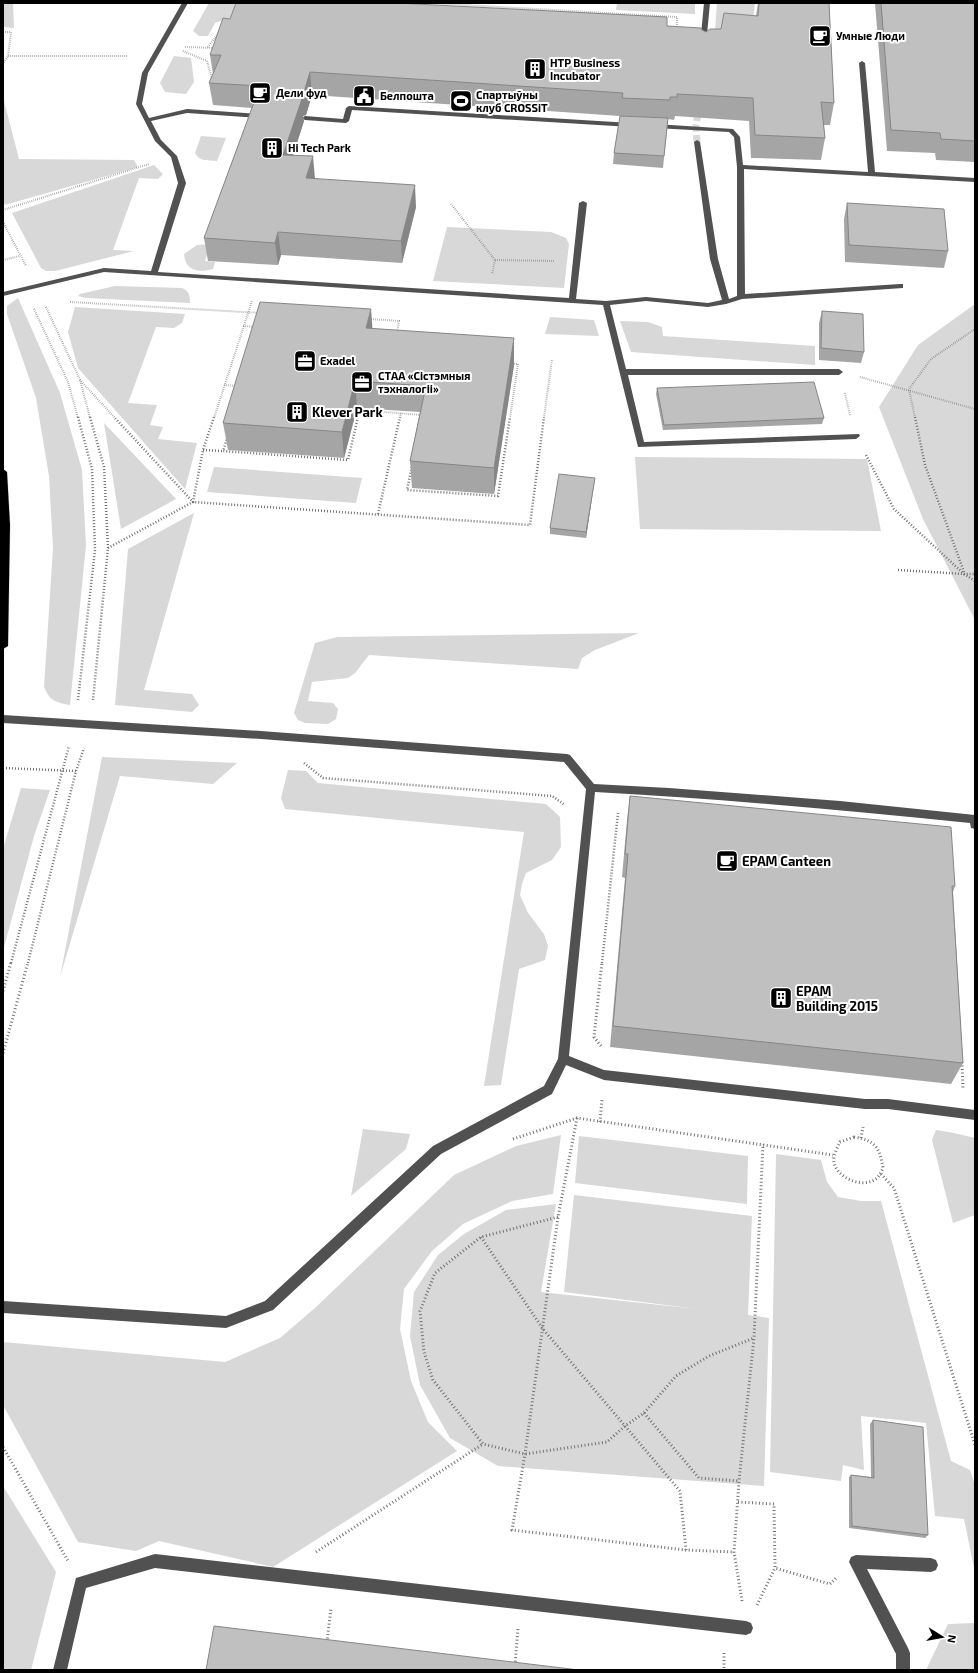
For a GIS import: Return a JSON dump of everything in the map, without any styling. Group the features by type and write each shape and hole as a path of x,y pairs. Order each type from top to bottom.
{"main road":[{"path":"3,472 6,525 3,646"}],"lane":[{"path":"154,273 182,183 174,156 158,141 149,120 139,104 145,72 185,3"},
{"path":"703,50 708,3"},
{"path":"862,63 872,175"},
{"path":"305,118 346,121 350,108 637,125"},
{"path":"149,120 187,110 260,116"},
{"path":"645,125 731,130 737,137 740,167 741,298"},
{"path":"697,142 714,259 726,302"},
{"path":"740,167 975,180"},
{"path":"572,300 583,203"},
{"path":"3,294 104,270 258,282 487,296 606,302 646,299 708,305 741,298 900,286"},
{"path":"606,302 642,445 856,436"},
{"path":"624,372 839,372"},
{"path":"3,719 283,737 567,758 591,788 563,1059 548,1090 437,1150 269,1306 226,1322 3,1307"},
{"path":"591,788 669,792 840,805 974,819 975,825"},
{"path":"563,1059 604,1075 858,1103 888,1104 975,1115"},
{"path":"60,1670 81,1583 155,1561 746,1628"},
{"path":"903,1670 903,1653 856,1562 931,1565"}],"path":[{"path":"428,9 430,3 677,17 677,32"},
{"path":"208,48 222,28"},
{"path":"3,32 11,32 8,56 3,64"},
{"path":"173,46 207,61 213,82"},
{"path":"8,56 144,56 160,48 173,46 216,48"},
{"path":"3,210 174,156"},
{"path":"451,204 495,260"},
{"path":"3,222 36,286 80,380 104,467 108,548 91,724 76,771 20,995 3,1054"},
{"path":"3,260 20,256"},
{"path":"487,296 495,260"},
{"path":"495,260 558,261 557,300"},
{"path":"193,502 203,450 258,282"},
{"path":"3,991 76,723 95,550 92,469 68,382 31,304 36,286"},
{"path":"69,302 264,313"},
{"path":"368,319 399,321 397,334"},
{"path":"203,450 348,460 359,410 401,412 422,415 407,490 498,496 518,364 371,354 375,335 244,326"},
{"path":"223,451 262,327"},
{"path":"964,574 925,465 909,389 931,359 975,329"},
{"path":"108,548 193,502 530,524 552,360"},
{"path":"975,409 909,389 839,372 856,436 894,509 964,574 975,581"},
{"path":"80,380 193,502"},
{"path":"224,385 247,387"},
{"path":"378,514 401,412"},
{"path":"898,570 975,574"},
{"path":"300,760 323,778 552,796 567,807"},
{"path":"3,768 76,771"},
{"path":"604,1049 594,1037 618,811"},
{"path":"956,1090 963,1091 962,1060"},
{"path":"508,1141 577,1118 833,1154"},
{"path":"577,1118 558,1217 525,1454 512,1530 686,1550 734,1552"},
{"path":"854,1137 869,1141 876,1146 880,1152 883,1167 881,1174 875,1180 868,1183 859,1184 843,1177 837,1170 834,1163 833,1154 840,1142 846,1138 854,1137"},
{"path":"746,1628 734,1552 739,1481 754,1338 763,1144"},
{"path":"881,1174 894,1188 975,1445"},
{"path":"558,1217 481,1237 435,1273 420,1311 424,1352 433,1380 483,1444 525,1454 607,1442 625,1426 644,1413 676,1376 709,1356 754,1338"},
{"path":"481,1237 543,1328 680,1491 686,1550"},
{"path":"644,1413 699,1478 739,1481"},
{"path":"279,1575 483,1444"},
{"path":"3,1447 81,1583"},
{"path":"738,1502 774,1504 775,1568 746,1628"},
{"path":"775,1568 830,1584 856,1562"},
{"path":"326,1647 335,1582"},
{"path":"515,1670 521,1602"}],"shaded area":[{"path":"3,3 13,3 14,28 3,27"},
{"path":"209,3 240,3 232,17 215,23 208,36 199,36 193,31"},
{"path":"617,3 695,3 695,14 616,10"},
{"path":"717,3 755,3 752,30 715,30"},
{"path":"174,56 191,58 194,82 186,94 165,92 160,83"},
{"path":"3,97 19,159 134,160 138,167 5,205 3,200"},
{"path":"201,136 226,138 217,161 199,158 195,153"},
{"path":"154,165 163,174 158,179 139,178 113,250 134,251 55,271 46,271 41,268 12,213"},
{"path":"447,227 551,232 566,238 569,244 564,288 433,281"},
{"path":"210,244 205,261 215,262 213,269 203,271 194,269 187,264 184,254 197,245"},
{"path":"115,286 182,288 189,294 190,303 86,298 78,296 80,294"},
{"path":"18,298 60,393 82,470 86,545 70,705 60,703 51,698 44,687 53,548 49,476 36,398 7,314 7,306"},
{"path":"975,304 975,620 923,519 879,407 918,345"},
{"path":"75,307 185,314 182,323 174,328 156,327 128,403 157,405 150,425 163,427 158,439 197,443 185,489 78,368 68,332"},
{"path":"550,317 594,320 599,336 545,334"},
{"path":"620,321 648,322 662,327 663,336 815,346 815,365 631,352"},
{"path":"104,423 176,499 121,529"},
{"path":"635,457 867,459 881,531 640,529"},
{"path":"214,467 362,478 356,503 207,492"},
{"path":"194,513 144,690 192,694 199,705 192,712 115,705 128,549"},
{"path":"639,633 595,650 582,658 578,669 369,655 355,673 348,678 312,682 308,701 333,703 338,709 336,719 328,724 305,723 298,720 294,713 315,643 337,637"},
{"path":"102,757 237,763 213,784 120,776 60,977"},
{"path":"288,770 306,771 318,783 546,804 560,817 561,847 552,860 526,873 522,884 520,895 528,913 544,934 548,946 545,960 519,969 501,1085 484,1086 524,832 285,809 281,798"},
{"path":"21,788 50,790 34,836 3,951 3,849"},
{"path":"363,1129 410,1134 406,1149 351,1196"},
{"path":"936,1130 975,1138 975,1215 953,1223 932,1140"},
{"path":"561,1135 553,1194 512,1201 463,1224 432,1251 404,1289 400,1329 411,1381 428,1422 457,1451 273,1567 159,1541 136,1551 78,1542 3,1405 3,1342 225,1362 280,1338 315,1308 454,1175 516,1146"},
{"path":"579,1136 748,1156 747,1204 575,1183"},
{"path":"776,1154 821,1160 827,1182 838,1197 861,1201 881,1201 951,1461 970,1470 975,1485 975,1573 964,1519 935,1516 926,1423 861,1416 864,1470 843,1465 841,1481 770,1472"},
{"path":"574,1195 752,1216 748,1315 769,1318 764,1486 498,1466 450,1438 420,1385 410,1336 414,1292 438,1255 464,1234 506,1210 556,1204 541,1292 697,1309 564,1292"},
{"path":"3,1486 56,1572 31,1670 3,1670"},
{"path":"975,1623 975,1670 926,1670 948,1624"}],"building":[{"path":"236,3 396,3 667,17 667,26 701,28 706,32 710,29 721,29 724,13 758,16 759,3 829,3 834,103 821,102 825,138 755,135 753,98 677,94 677,97 670,97 670,100 622,98 623,93 310,72 304,92 298,95 302,99 283,155 313,156 306,178 415,185 401,241 278,232 275,243 204,238 256,97 262,94 258,91 260,86 209,83 221,55 210,55 223,18 230,19"},
{"path":"881,3 975,3 975,141 941,139 940,133 891,130"},
{"path":"620,116 668,118 664,156 614,153"},
{"path":"847,203 944,209 948,251 849,245"},
{"name":"Klever Park","path":"260,302 371,309 366,328 514,338 494,468 410,461 426,386 355,381 342,432 223,423"},
{"path":"822,311 863,314 864,352 821,348"},
{"path":"814,382 824,418 664,425 657,388"},
{"path":"559,474 595,478 586,532 550,528"},
{"name":"EPAM Building 2015","path":"630,796 951,827 955,886 952,886 963,1063 613,1026 628,854 625,854"},
{"path":"873,1420 923,1427 928,1535 852,1526 851,1475 874,1478"},
{"path":"214,1626 579,1670 206,1670"}],"tunnel":[{"path":"697,142 696,127 699,105"}],"place":[{"name":"Умные Люди","path":"820,36"},
{"name":"HTP Business Incubator","path":"535,69"},
{"name":"Дели фуд","path":"260,93"},
{"name":"Белпошта","path":"364,96"},
{"name":"Спартыўны клуб CROSSiT","path":"461,101"},
{"name":"Hi Tech Park","path":"272,148"},
{"name":"Exadel","path":"305,361"},
{"name":"СТАА «Сістэмныя тэхналогіі»","path":"362,382"},
{"name":"Klever Park","path":"297,412"},
{"name":"EPAM Canteen","path":"727,861"},
{"name":"EPAM Building 2015","path":"781,998"}]}
